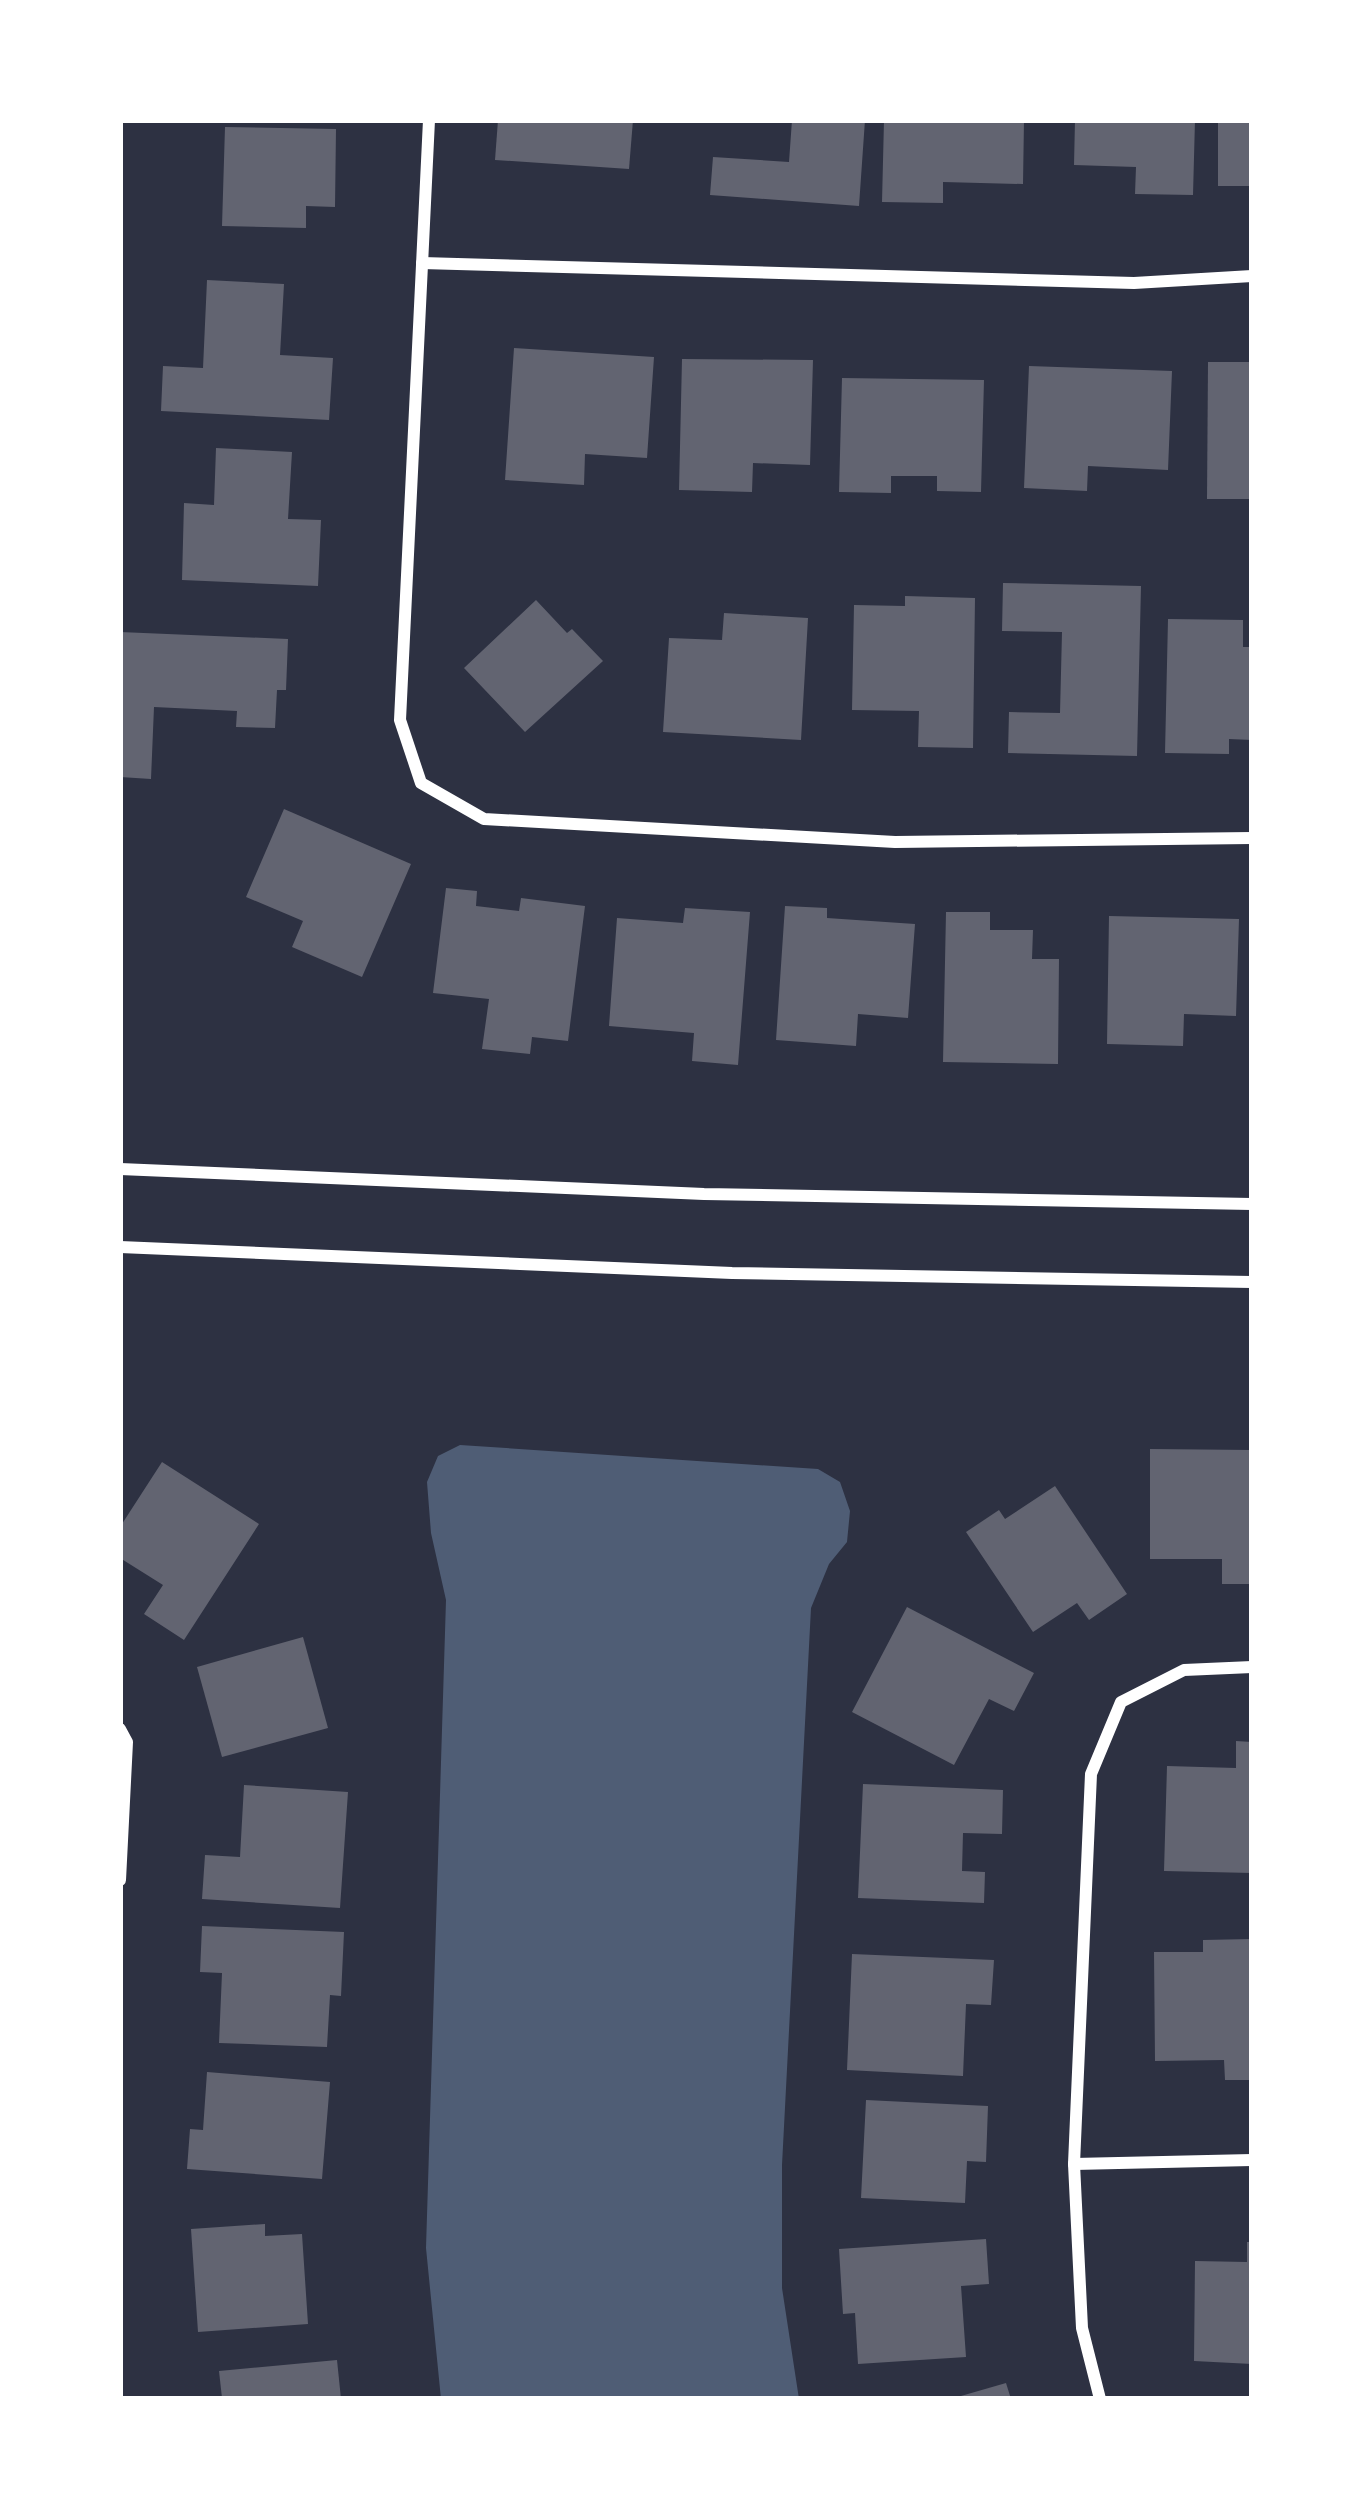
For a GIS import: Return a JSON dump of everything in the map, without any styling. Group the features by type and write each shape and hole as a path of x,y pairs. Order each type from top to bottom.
{"street":[{"path":"430,120 400,720 421,783 484,819 895,842 1252,838"},
{"path":"422,262 1134,283 1252,276"},
{"path":"120,1169 704,1194 1252,1204"},
{"path":"120,1247 732,1273 1252,1282"},
{"path":"1100,2399 1082,2328 1074,2164 1091,1774 1121,1702 1184,1670 1252,1667"},
{"path":"120,1730 127,1742 120,1880"},
{"path":"1074,2164 1252,2160"}],"water":[{"path":"460,1445 818,1469 840,1482 850,1511 847,1542 829,1564 811,1608 782,2165 782,2288 799,2399 441,2399 426,2248 446,1600 431,1533 427,1482 438,1456"}],"building":[{"path":"498,120 633,120 629,169 495,160"},
{"path":"792,120 865,120 859,206 710,195 713,157 789,162"},
{"path":"884,120 1024,120 1023,184 943,182 943,203 882,202"},
{"path":"1075,120 1195,120 1193,195 1135,194 1136,167 1074,165"},
{"path":"1218,120 1252,120 1252,186 1218,186"},
{"path":"225,127 336,129 335,207 306,206 306,228 222,226"},
{"path":"207,280 284,284 280,355 333,358 329,420 161,411 163,366 203,368"},
{"path":"514,348 654,357 647,458 585,454 584,485 505,480"},
{"path":"682,359 813,360 810,465 753,463 752,492 679,490"},
{"path":"1208,362 1252,362 1252,499 1207,499"},
{"path":"1029,366 1172,371 1168,470 1088,466 1087,491 1024,488"},
{"path":"842,378 984,380 981,492 937,491 937,476 891,476 891,493 839,492"},
{"path":"216,448 292,452 288,519 321,520 318,586 182,580 184,503 214,505"},
{"path":"1003,583 1141,586 1137,756 1008,753 1009,712 1060,713 1062,632 1002,631"},
{"path":"905,596 975,598 973,748 918,747 919,711 852,710 854,605 905,606"},
{"path":"536,600 603,661 525,732 464,668"},
{"path":"724,613 808,618 801,740 663,732 669,638 722,640"},
{"path":"1168,619 1243,620 1243,647 1252,647 1252,740 1229,739 1229,754 1165,753"},
{"path":"120,632 288,639 286,690 277,690 275,728 236,727 237,711 154,707 151,779 120,777"},
{"path":"284,809 411,864 362,977 292,947 303,921 246,897"},
{"path":"446,888 477,891 476,906 519,911 521,898 585,906 568,1041 532,1037 530,1054 482,1049 489,999 433,993"},
{"path":"785,906 827,908 827,918 915,924 908,1018 858,1014 856,1046 776,1040"},
{"path":"685,908 750,912 738,1065 692,1061 694,1033 609,1026 617,918 683,923"},
{"path":"946,912 990,912 990,930 1033,930 1032,959 1059,959 1058,1064 943,1062"},
{"path":"1109,916 1239,919 1236,1016 1184,1014 1183,1046 1107,1044"},
{"path":"1150,1449 1252,1450 1252,1584 1222,1584 1222,1559 1150,1559"},
{"path":"162,1462 259,1524 184,1640 144,1614 163,1585 120,1558 120,1527"},
{"path":"1055,1486 1127,1594 1089,1620 1077,1603 1033,1632 966,1532 999,1510 1005,1519"},
{"path":"907,1607 1034,1673 1014,1711 989,1699 954,1765 852,1712"},
{"path":"303,1637 328,1728 222,1757 197,1667"},
{"path":"1236,1741 1252,1742 1252,1873 1164,1871 1167,1766 1236,1768"},
{"path":"863,1784 1003,1790 1002,1834 963,1833 962,1871 985,1872 984,1903 858,1898"},
{"path":"244,1785 348,1792 340,1908 202,1899 205,1855 240,1857"},
{"path":"202,1926 344,1932 341,1996 330,1995 327,2047 219,2043 222,1973 200,1972"},
{"path":"1252,1939 1252,2080 1225,2080 1224,2060 1155,2061 1154,1952 1203,1952 1203,1940"},
{"path":"852,1954 994,1960 991,2005 966,2004 963,2076 847,2070"},
{"path":"207,2072 330,2082 322,2179 187,2169 190,2129 203,2130"},
{"path":"866,2100 988,2106 986,2162 967,2161 965,2203 861,2198"},
{"path":"265,2224 265,2236 302,2234 308,2324 198,2332 191,2229"},
{"path":"986,2239 989,2284 961,2286 966,2357 858,2364 855,2313 843,2314 839,2249"},
{"path":"1247,2242 1252,2242 1252,2364 1194,2361 1195,2261 1247,2262"},
{"path":"337,2360 341,2399 222,2398 219,2371"},
{"path":"1006,2383 1011,2399 954,2399 954,2398"}]}
